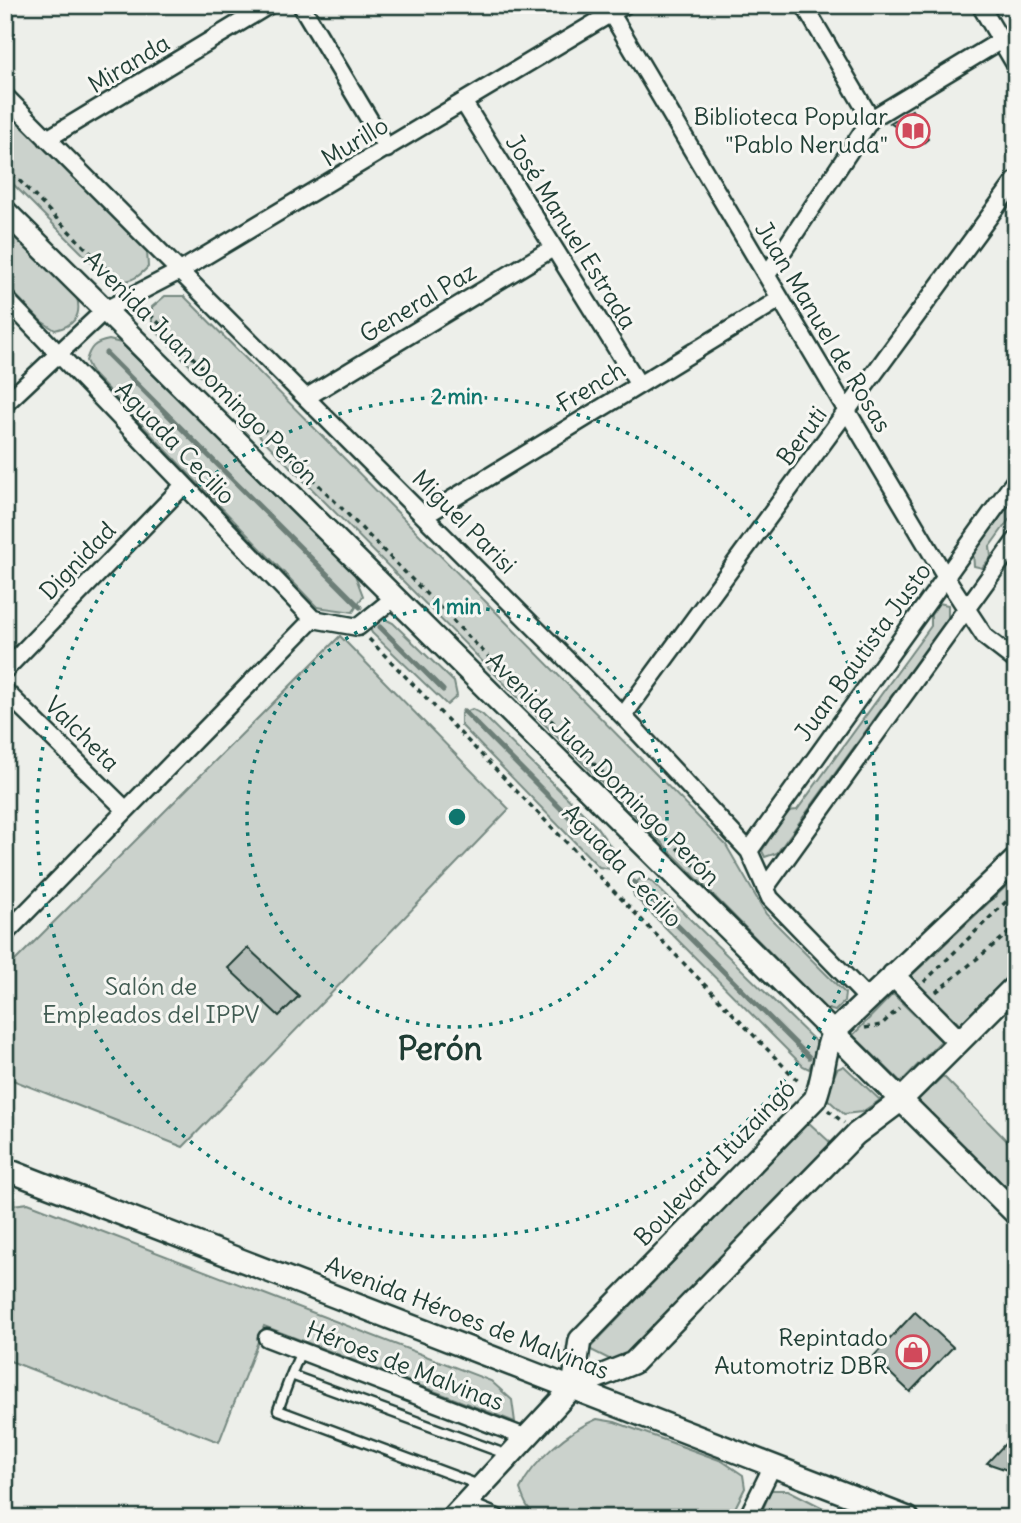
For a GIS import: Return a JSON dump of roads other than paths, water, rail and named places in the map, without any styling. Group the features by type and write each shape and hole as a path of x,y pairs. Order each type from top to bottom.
{"main road":[{"name":"Avenida Juan Domingo Perón","path":"5,211 394,598 840,1027 900,1101 1016,1214"},
{"name":"Boulevard Ituzaingó","path":"573,1387 580,1340 815,1099 820,1086 824,1053 840,1027 1016,859"},
{"path":"893,975 959,1042"},
{"path":"458,1511 573,1387 633,1363 856,1134 900,1101 1016,985"},
{"name":"Avenida Héroes de Malvinas","path":"5,1169 908,1518"}],"street":[{"name":"Miranda","path":"47,139 270,5"},
{"path":"301,5 387,149"},
{"path":"804,5 871,119"},
{"path":"980,5 1016,66"},
{"name":"Murillo","path":"5,404 105,310 180,271 387,149 614,8"},
{"name":"Juan Manuel de Rosas","path":"614,8 780,299 945,576 985,637 1016,661"},
{"path":"767,275 871,119 1000,40"},
{"name":"Miguel Parisi","path":"5,96 426,515 623,716 749,851 770,898 868,999"},
{"name":"José Manuel Estrada","path":"464,103 639,385"},
{"name":"Beruti","path":"623,716 1016,180"},
{"name":"General Paz","path":"307,397 553,248"},
{"name":"Aguada Cecilio","path":"5,298 313,619"},
{"name":"French","path":"426,515 780,299"},
{"name":"Juan Bautista Justo","path":"749,851 1016,480"},
{"name":"Dignidad","path":"5,670 184,485"},
{"path":"765,888 1016,540"},
{"path":"5,934 313,619 358,627 394,598"},
{"name":"Valcheta","path":"5,691 126,810"},
{"name":"Héroes de Malvinas","path":"267,1338 527,1438"},
{"path":"747,1518 773,1465"},
{"path":"458,1511 497,1518"}],"lane":[{"path":"301,1351 278,1410 482,1486"},
{"path":"292,1375 510,1456"}],"waterway":[{"path":"106,353 360,607"},
{"path":"380,627 443,690"},
{"path":"464,711 613,861"},
{"path":"634,882 809,1057"}],"place":[{"name":"Biblioteca Popular \"Pablo Neruda\"","path":"913,131"},
{"name":"Repintado Automotriz DBR","path":"913,1352"}],"district":[{"name":"Perón","path":"440,1049"}],"park label":[{"name":"Salón de Empleados del IPPV","path":"151,1001"}]}
